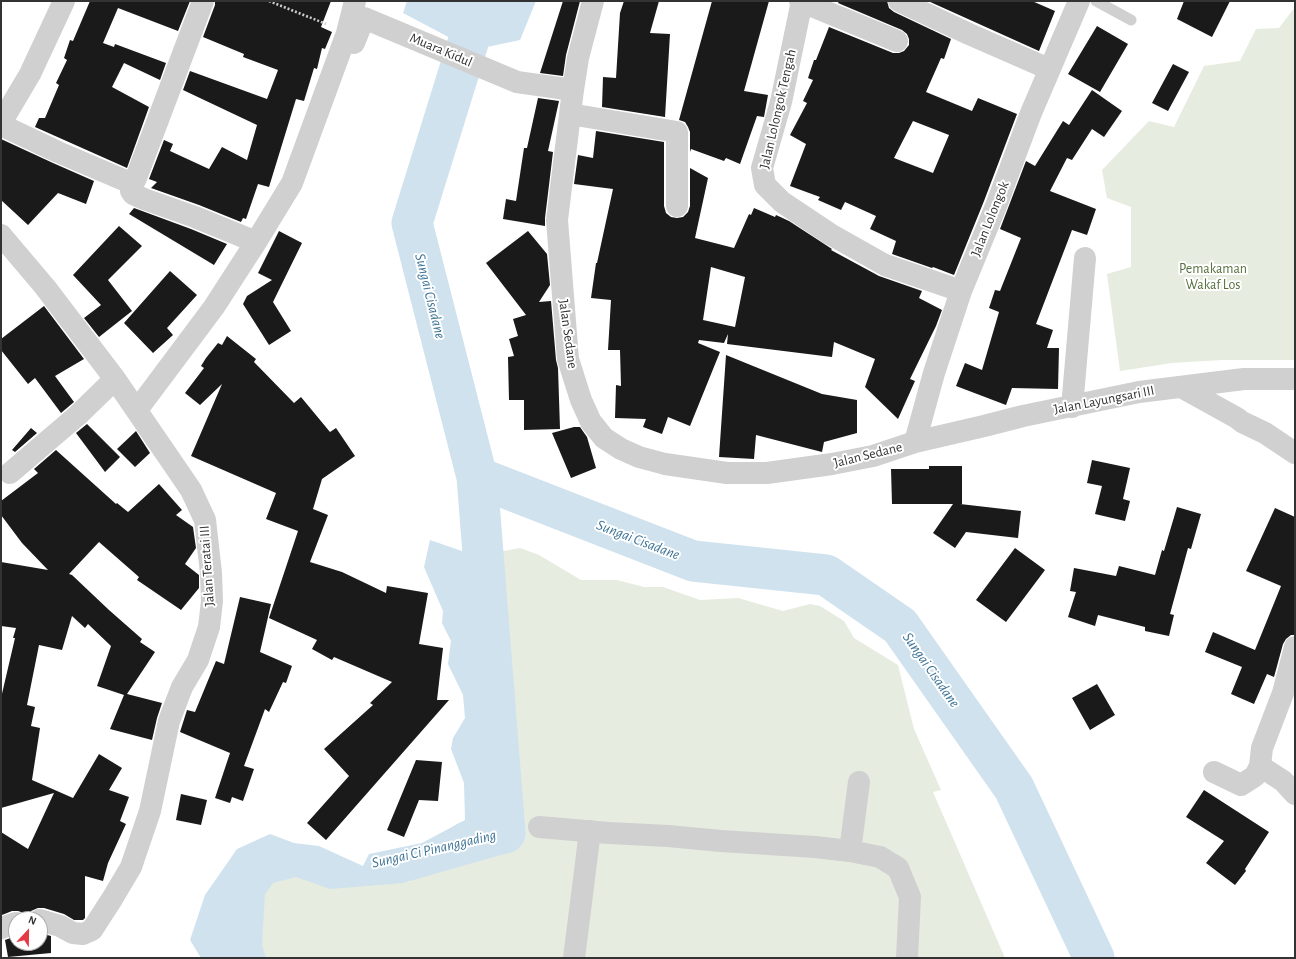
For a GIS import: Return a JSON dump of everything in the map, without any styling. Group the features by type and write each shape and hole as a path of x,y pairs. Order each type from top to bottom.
{"street":[{"path":"64,1 30,74 1,124 58,152 133,184"},
{"path":"203,1 131,192 137,196 195,217 256,242"},
{"name":"Jalan Sedane","path":"592,1 578,58 557,220 568,358 581,400 592,422 604,438 621,450 639,457 665,464 734,473 767,473 832,464 873,456 915,442"},
{"path":"801,1 897,41"},
{"name":"Jalan Lolongok Tengah","path":"801,1 781,102 762,168 764,185 782,202 830,234 885,264 961,291"},
{"path":"899,1 1049,69"},
{"name":"Jalan Lolongok","path":"915,442 934,373 961,291 996,206 1031,113 1079,1"},
{"path":"138,410 214,307 256,242 292,182 301,158 309,153 319,134 354,16"},
{"name":"Muara Kidul","path":"354,16 517,82 573,90"},
{"path":"570,114 677,132 677,206"},
{"name":"Jalan Teratai III","path":"1,235 45,287 115,379 138,410 191,490 204,520 211,573 212,601 209,627 198,660 182,687 169,721 150,811 131,867 92,930 83,934 73,933 60,926 48,922"},
{"path":"1072,407 1085,258"},
{"path":"10,473 78,415 115,379"},
{"name":"Jalan Layungsari III","path":"915,442 1023,416 1139,392 1244,379 1295,379"},
{"path":"1181,387 1242,422 1265,433 1295,453"},
{"path":"1214,772 1241,785 1255,776 1260,766 1262,748 1282,693 1295,647"},
{"path":"1260,766 1283,781 1295,794"},
{"path":"850,851 859,782"},
{"path":"539,827 668,836 721,842 815,847 850,851 880,857 898,868 910,897 907,958"},
{"path":"574,958 590,831"}],"lane":[{"path":"1096,1 1131,20"}],"path":[{"path":"269,1 354,16"}],"green space":[{"name":"Pemakaman Wakaf Los","path":"1295,7 1295,360 1222,360 1172,363 1120,371 1107,274 1131,267 1131,207 1107,198 1102,170 1149,121 1174,127 1204,66 1240,61 1256,29 1279,28"},
{"path":"520,548 539,555 581,580 617,580 644,587 663,587 700,600 738,598 783,611 810,604 820,606 844,621 854,638 898,665 914,729 941,790 933,792 1005,958 235,958 252,881 312,875 409,882 413,870 488,849 464,596 471,557"}],"water":[{"path":"407,1 536,1 520,40 473,50 403,13"},
{"path":"430,540 479,557 471,567 483,620 485,660 502,696 500,709 513,732 514,745 503,748 495,759 499,810 508,820 497,856 403,883 330,889 296,877 273,883 265,894 262,945 266,958 201,958 190,940 205,895 237,849 270,834 294,843 319,846 363,866 369,854 422,843 465,820 464,783 451,749 453,738 465,718 463,695 448,664 451,641 442,623 443,611 424,567"}],"building":[{"path":"90,1 190,1 178,31 118,8 103,43 114,47 115,44 166,63 160,80 124,63 112,87 149,107 127,168 35,127 39,118 45,118 59,85 56,83 67,60 64,58 70,40 73,41"},
{"path":"215,1 331,1 321,27 332,32 325,49 322,48 317,69 314,68 304,101 296,99 269,187 258,184 246,219 243,218 241,222 151,188 157,182 149,179 164,140 173,144 170,151 209,169 222,147 247,160 257,125 183,90 190,71 267,99 278,70 243,57 244,54 203,37 215,5"},
{"path":"563,1 580,1 566,55 563,76 540,73"},
{"path":"624,1 659,1 650,33 670,34 665,117 602,107 603,77 616,78 620,13"},
{"path":"712,1 769,1 744,91 768,95 764,117 757,116 740,164 726,158 724,161 691,149 690,152 690,132 685,122 679,120"},
{"path":"839,1 887,1 889,8 894,12 951,39 944,59 941,58 926,92 972,111 978,98 1017,114 954,275 892,254 896,241 870,229 876,216 845,202 841,210 818,200 820,197 790,186 806,144 790,135 807,103 803,101 813,80 808,78 814,60 816,60 829,27 893,53 904,51 909,45 907,34 902,30 838,3","holes":["913,121 949,135 933,173 894,158"]},
{"path":"928,1 1032,1 1055,11 1039,51"},
{"path":"1184,1 1230,1 1212,37 1177,19"},
{"path":"1097,26 1128,44 1100,92 1068,74"},
{"path":"1173,64 1189,72 1168,111 1152,103"},
{"path":"1092,90 1122,111 1104,137 1092,129 1072,160 1067,158 1050,191 1096,209 1087,235 1072,230 1036,324 1053,330 1047,348 1059,348 1058,389 1012,388 1006,405 956,386 965,363 982,370 999,312 989,308 995,290 1000,291 1021,238 1000,229 1026,161 1035,166 1063,121 1069,125"},
{"path":"538,98 559,101 548,151 553,152 545,226 503,219 506,199 516,201 524,148 527,148"},
{"path":"596,131 664,142 664,206 666,213 671,217 677,218 683,217 688,212 690,206 690,168 708,178 695,238 734,248 749,214 751,215 754,208 789,221 832,249 831,250 879,276 922,291 919,298 942,310 936,326 910,379 915,381 898,419 865,387 875,359 834,342 832,357 727,344 728,334 724,343 699,340 698,343 720,352 690,426 668,417 662,434 643,427 646,419 615,418 616,385 621,386 620,350 608,350 611,300 591,298 596,263 613,189 574,184 578,155 593,158","holes":["711,267 745,277 735,327 703,320"]},
{"path":"1,139 94,181 86,204 58,193 28,225 1,200"},
{"path":"134,208 227,244 214,265 129,214"},
{"path":"119,226 142,246 108,280 132,311 99,337 84,318 101,305 73,275"},
{"path":"279,231 302,243 273,302 291,331 269,345 243,304 247,296 272,280 258,273"},
{"path":"528,231 547,254 550,285 539,302 551,301 558,368 560,429 524,430 524,400 509,400 508,357 514,356 509,339 518,336 513,319 526,315 486,263"},
{"path":"170,271 197,295 167,328 173,335 153,353 124,323"},
{"path":"44,306 84,359 55,376 74,402 61,413 35,378 28,384 1,350 1,339"},
{"path":"227,336 256,359 254,362 294,403 301,397 330,432 336,428 355,456 322,479 313,509 328,515 310,562 342,572 386,593 387,586 428,593 419,644 443,648 437,700 449,700 326,840 307,823 349,776 324,749 373,705 370,703 392,682 334,657 332,660 312,649 317,640 269,618 298,531 266,519 276,493 191,456 222,384 200,405 185,393 204,368 201,366 206,358 218,343 222,345"},
{"path":"726,355 822,394 857,400 857,433 824,442 822,452 756,435 754,459 719,457"},
{"path":"87,424 120,457 105,472 76,433"},
{"path":"574,427 580,427 587,437 596,468 571,478 552,433"},
{"path":"31,428 37,433 15,452 12,450"},
{"path":"136,431 150,453 135,467 117,449"},
{"path":"56,450 116,504 117,503 128,512 159,484 182,510 176,515 193,527 196,548 185,564 199,575 199,588 181,610 137,580 139,577 99,542 69,574 72,575 142,639 140,642 155,652 127,694 162,703 152,740 110,729 124,695 97,686 111,646 88,624 85,628 72,616 62,650 39,645 27,705 35,707 31,726 40,728 32,780 73,798 99,754 122,768 109,790 129,797 120,821 126,824 108,863 103,881 85,876 85,918 83,920 74,920 64,914 44,908 38,908 31,911 8,911 8,913 2,915 1,908 1,832 28,849 54,793 1,808 1,698 16,628 1,626 1,562 48,570 22,543 1,515 1,501 38,473 34,469"},
{"path":"1092,460 1130,468 1123,499 1130,501 1125,521 1095,514 1102,486 1087,483"},
{"path":"929,466 962,466 962,504 960,504 1021,511 1018,538 966,532 955,548 933,533 953,504 892,504 891,469 929,469"},
{"path":"1177,507 1201,514 1191,549 1188,548 1170,614 1174,615 1169,636 1145,631 1145,627 1098,615 1095,626 1068,617 1076,592 1070,591 1074,568 1116,576 1119,566 1155,575"},
{"path":"1275,508 1295,517 1295,635 1291,635 1283,644 1274,677 1267,674 1254,704 1231,694 1242,667 1205,652 1213,632 1255,650 1281,586 1246,571"},
{"path":"1015,548 1045,570 1006,622 976,600"},
{"path":"240,597 271,604 260,652 292,666 286,683 283,682 269,712 265,709 244,766 254,769 243,801 232,797 230,803 215,798 230,753 180,732 187,710 195,712 216,661 224,664"},
{"path":"1097,684 1115,715 1090,730 1072,698"},
{"path":"416,760 442,762 438,801 419,800 404,837 387,830"},
{"path":"1204,790 1269,832 1245,869 1246,871 1235,885 1206,863 1224,841 1186,817"},
{"path":"181,794 207,800 201,825 176,820"},
{"path":"48,935 51,936 51,953 8,957 5,940 8,939 8,951 48,951"}],"waterway":[{"name":"Sungai Cisadane","path":"481,1 412,223 477,477 693,561 826,575 900,626 1014,788 1094,958"},
{"name":"Sungai Ci Pinanggading","path":"467,842 505,833 477,477"}]}
